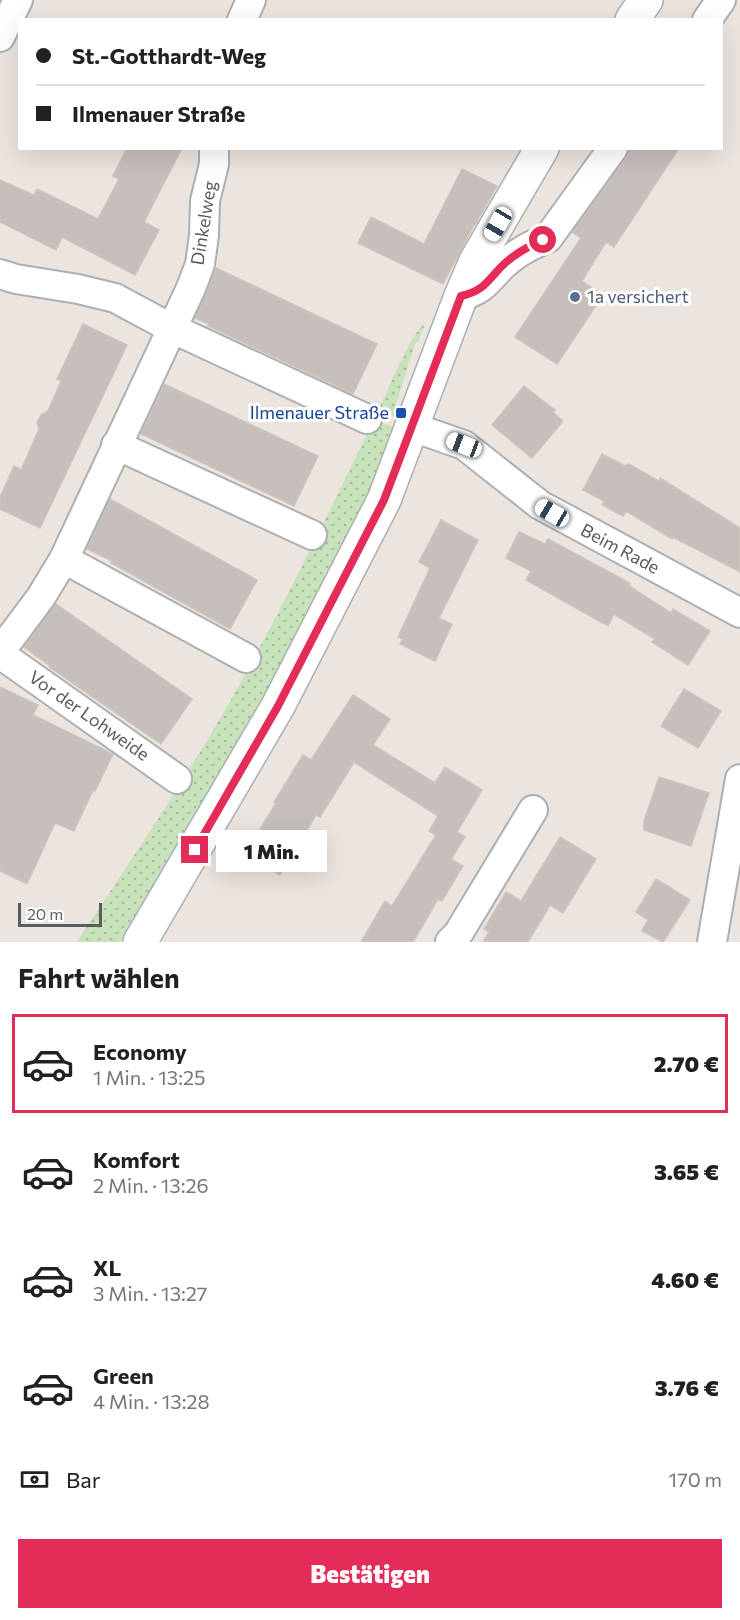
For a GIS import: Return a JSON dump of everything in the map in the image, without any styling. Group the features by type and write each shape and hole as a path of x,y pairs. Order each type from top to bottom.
{"street":[{"path":"0,37 18,0"},
{"path":"243,18 251,0"},
{"path":"633,18 646,0"},
{"path":"708,18 721,0"},
{"name":"Dinkelweg","path":"171,328 200,264 205,201 214,164 214,150"},
{"path":"140,942 278,706 384,500 476,261 541,150"},
{"path":"461,296 474,293 486,285 504,264 532,245 548,238 612,150"},
{"path":"0,274 115,297 171,328 367,419"},
{"name":"Vor der Lohweide","path":"171,328 64,559 41,597 0,653 177,779"},
{"name":"Beim Rade","path":"412,427 464,445 540,506 740,613"},
{"path":"116,445 312,535"},
{"path":"64,559 246,658"},
{"path":"712,942 740,779"},
{"path":"450,942 458,934 533,810"}],"green space":[{"path":"425,323 419,341 415,344 394,410 395,416 378,411 406,350"},
{"path":"374,420 395,428 333,570 271,693 120,942 77,942 215,728 288,594"}],"building":[{"path":"126,150 181,150 144,222 159,230 135,275 62,237 56,250 0,222 0,180 34,195 37,189 98,219 119,179 113,176"},
{"path":"628,150 678,150 614,247 606,242 582,281 603,295 557,364 515,337 581,238 572,232 626,158"},
{"path":"462,169 497,186 443,284 358,243 371,217 424,244"},
{"path":"216,268 377,344 353,394 195,318"},
{"path":"83,324 127,345 40,528 0,509 0,497 14,466 21,470 39,429 37,422 41,415 48,411 61,381 57,379"},
{"path":"164,384 318,456 294,506 141,434"},
{"path":"524,386 555,410 553,412 563,421 532,458 492,425"},
{"path":"602,454 625,466 629,464 659,481 660,478 740,528 740,572 673,537 672,539 626,511 623,516 602,505 604,501 583,490"},
{"path":"110,499 257,580 230,629 87,549"},
{"path":"441,520 478,540 439,618 452,624 435,661 400,644 403,639 398,637 430,568 419,562"},
{"path":"519,532 545,544 548,539 630,583 629,586 671,613 673,609 710,631 688,665 652,642 655,639 614,614 608,626 526,580 531,571 506,558"},
{"path":"56,604 192,699 161,744 49,667 24,647"},
{"path":"0,687 38,705 33,715 113,754 74,831 55,823 27,884 0,871"},
{"path":"684,689 721,711 698,748 661,726"},
{"path":"353,695 390,719 373,745 435,783 445,767 482,790 457,832 465,837 451,859 463,866 442,901 438,899 413,942 361,942 385,901 392,906 436,835 429,831 438,816 354,762 320,817 316,815 280,875 245,854 303,755 311,760"},
{"path":"659,777 709,793 691,846 644,830 644,821"},
{"path":"560,837 596,859 563,913 550,905 528,942 483,942 489,932 484,929 506,892 521,901"},
{"path":"656,879 690,900 663,942 642,931 648,920 636,912"}],"place":[{"name":"1a versichert","path":"575,297"},
{"name":"Ilmenauer Straße","path":"401,413"}],"route":[{"path":"195,850 278,706 384,500 461,296 474,293 486,285 504,264 543,240"}]}
